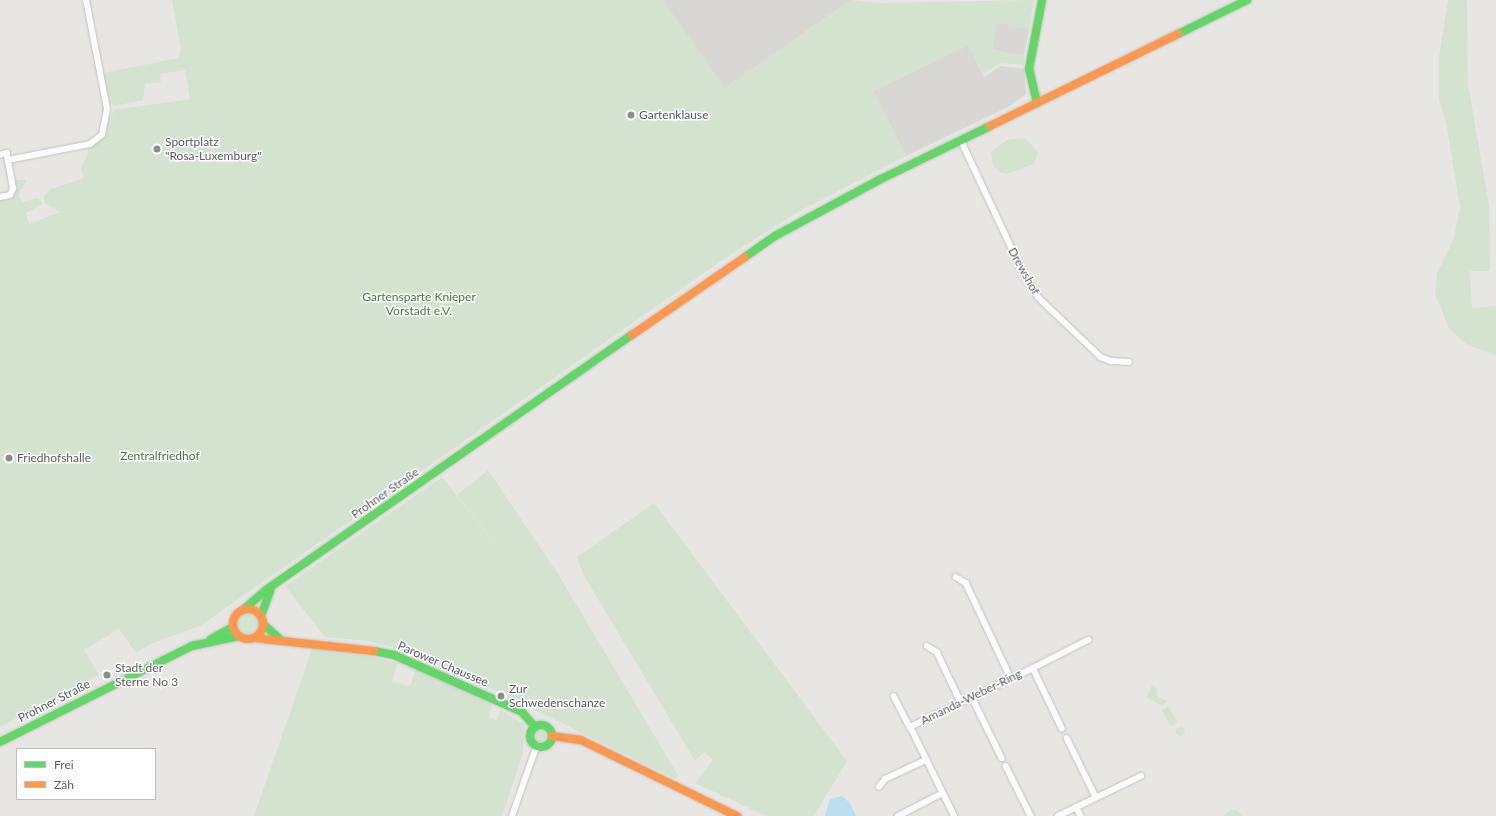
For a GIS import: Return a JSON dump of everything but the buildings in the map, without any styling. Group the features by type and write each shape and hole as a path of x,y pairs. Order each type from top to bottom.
{"main road":[{"path":"1037,103 1029,69 1042,0"},
{"name":"Prohner Straße","path":"243,610 275,585 508,421 775,236 961,140 1247,0"},
{"name":"Prohner Straße","path":"262,620 266,596 275,585"},
{"path":"239,636 233,627 235,616 243,610 255,611 284,642"},
{"path":"254,638 262,620"},
{"name":"Prohner Straße","path":"0,742 167,657 207,641 233,627"},
{"name":"Prohner Straße","path":"207,641 239,636"},
{"name":"Parower Chaussee","path":"239,636 284,642 355,647 406,659 522,712 535,727 545,726 552,736 580,740 737,816"},
{"path":"535,727 531,737 537,746 547,745 552,736"}],"street":[{"path":"8,160 90,144 102,135 107,110 86,0"},
{"name":"Drewshof","path":"961,140 1015,255 1039,298 1101,357 1111,361 1129,362"},
{"path":"0,155 7,153 13,189 10,195 0,197"},
{"path":"956,577 966,583 1012,678"},
{"name":"Amanda-Weber-Ring","path":"910,727 1088,640"},
{"path":"927,646 937,652 961,702"},
{"name":"Amanda-Weber-Ring","path":"1032,668 1062,728"},
{"name":"Amanda-Weber-Ring","path":"894,696 941,794 954,816"},
{"path":"972,697 1002,758"},
{"path":"1067,738 1096,797"},
{"path":"512,816 537,746"},
{"path":"879,787 885,779 926,760"},
{"path":"1006,766 1031,816"},
{"path":"1058,816 1141,776"},
{"path":"898,816 941,794"},
{"path":"1076,807 1080,816"}],"shaded area":[{"path":"661,0 851,0 725,88"},
{"path":"997,22 1029,29 1023,56 991,49"},
{"path":"969,45 984,77 1001,66 1024,69 1026,94 1008,107 906,156 873,91"}],"green space":[{"path":"172,0 663,0 725,88 851,0 881,3 1034,0 1029,29 997,22 992,50 1024,56 1024,65 1001,63 983,74 969,45 873,91 906,156 796,213 724,259 200,626 150,644 136,653 119,629 84,650 99,675 0,727 0,199 10,197 13,180 26,180 19,195 22,202 38,198 43,204 26,213 29,224 60,212 45,203 44,196 50,189 84,178 81,169 88,152 87,145 103,136 114,110 190,99 185,70 160,74 161,82 145,84 143,100 115,106 109,101 103,73 179,58 181,49"},
{"path":"1448,0 1467,0 1468,84 1489,205 1490,271 1470,271 1472,308 1496,306 1496,356 1466,344 1449,328 1435,294 1437,273 1453,241 1460,207 1446,122 1439,100 1439,57"},
{"path":"1025,138 1038,152 1034,164 1007,174 999,172 993,165 991,152 1007,140"},
{"path":"488,470 558,574 678,775 676,779 426,657 368,641 325,637 285,586 442,477 535,594 457,495"},
{"path":"654,503 847,761 814,816 766,816 695,783 713,760 704,752 695,761 583,574 577,557"},
{"path":"247,612 252,613 258,619 258,629 252,635 247,636 242,635 236,629 235,624 236,619 242,613"},
{"path":"312,649 346,651 398,663 392,681 410,687 416,667 492,704 489,718 497,720 500,710 524,724 523,753 502,816 254,816"},
{"path":"1152,685 1156,687 1157,697 1167,700 1162,706 1147,697"},
{"path":"1168,706 1178,722 1171,726 1161,710"},
{"path":"1180,726 1185,731 1180,736 1175,731"},
{"path":"542,729 547,731 549,736 547,741 542,743 537,741 535,736 537,731"},
{"path":"1231,810 1238,811 1242,816 1222,816"}],"water":[{"path":"842,796 850,803 856,816 825,816 830,799"}],"traffic: fast":[{"path":"1037,103 1029,69 1042,0"},
{"path":"1178,34 1247,0"},
{"path":"745,257 775,236 881,179 990,126"},
{"path":"243,610 266,590 632,335"},
{"path":"261,616 270,591"},
{"path":"263,624 282,641"},
{"path":"211,639 233,627"},
{"path":"0,742 192,646 239,636"},
{"path":"374,651 394,655 522,712 535,727"},
{"path":"541,725 549,728 552,736 549,744 541,747 533,744 530,736 533,728 541,725"}],"traffic: slow":[{"path":"990,126 1178,34"},
{"path":"632,335 745,257"},
{"path":"248,609 259,613 263,624 259,635 248,639 237,635 233,624 237,613 248,609"},
{"path":"254,638 374,651"},
{"path":"552,736 581,740 737,816"}],"place":[{"name":"Gartenklause","path":"631,115"},
{"name":"Sportplatz \"Rosa-Luxemburg\"","path":"157,149"},
{"name":"Friedhofshalle","path":"9,458"},
{"name":"Stadt der Sterne No 3","path":"107,675"},
{"name":"Zur Schwedenschanze","path":"501,696"}],"park label":[{"name":"Gartensparte Knieper Vorstadt e.V.","path":"419,304"},
{"name":"Zentralfriedhof","path":"160,456"}]}
